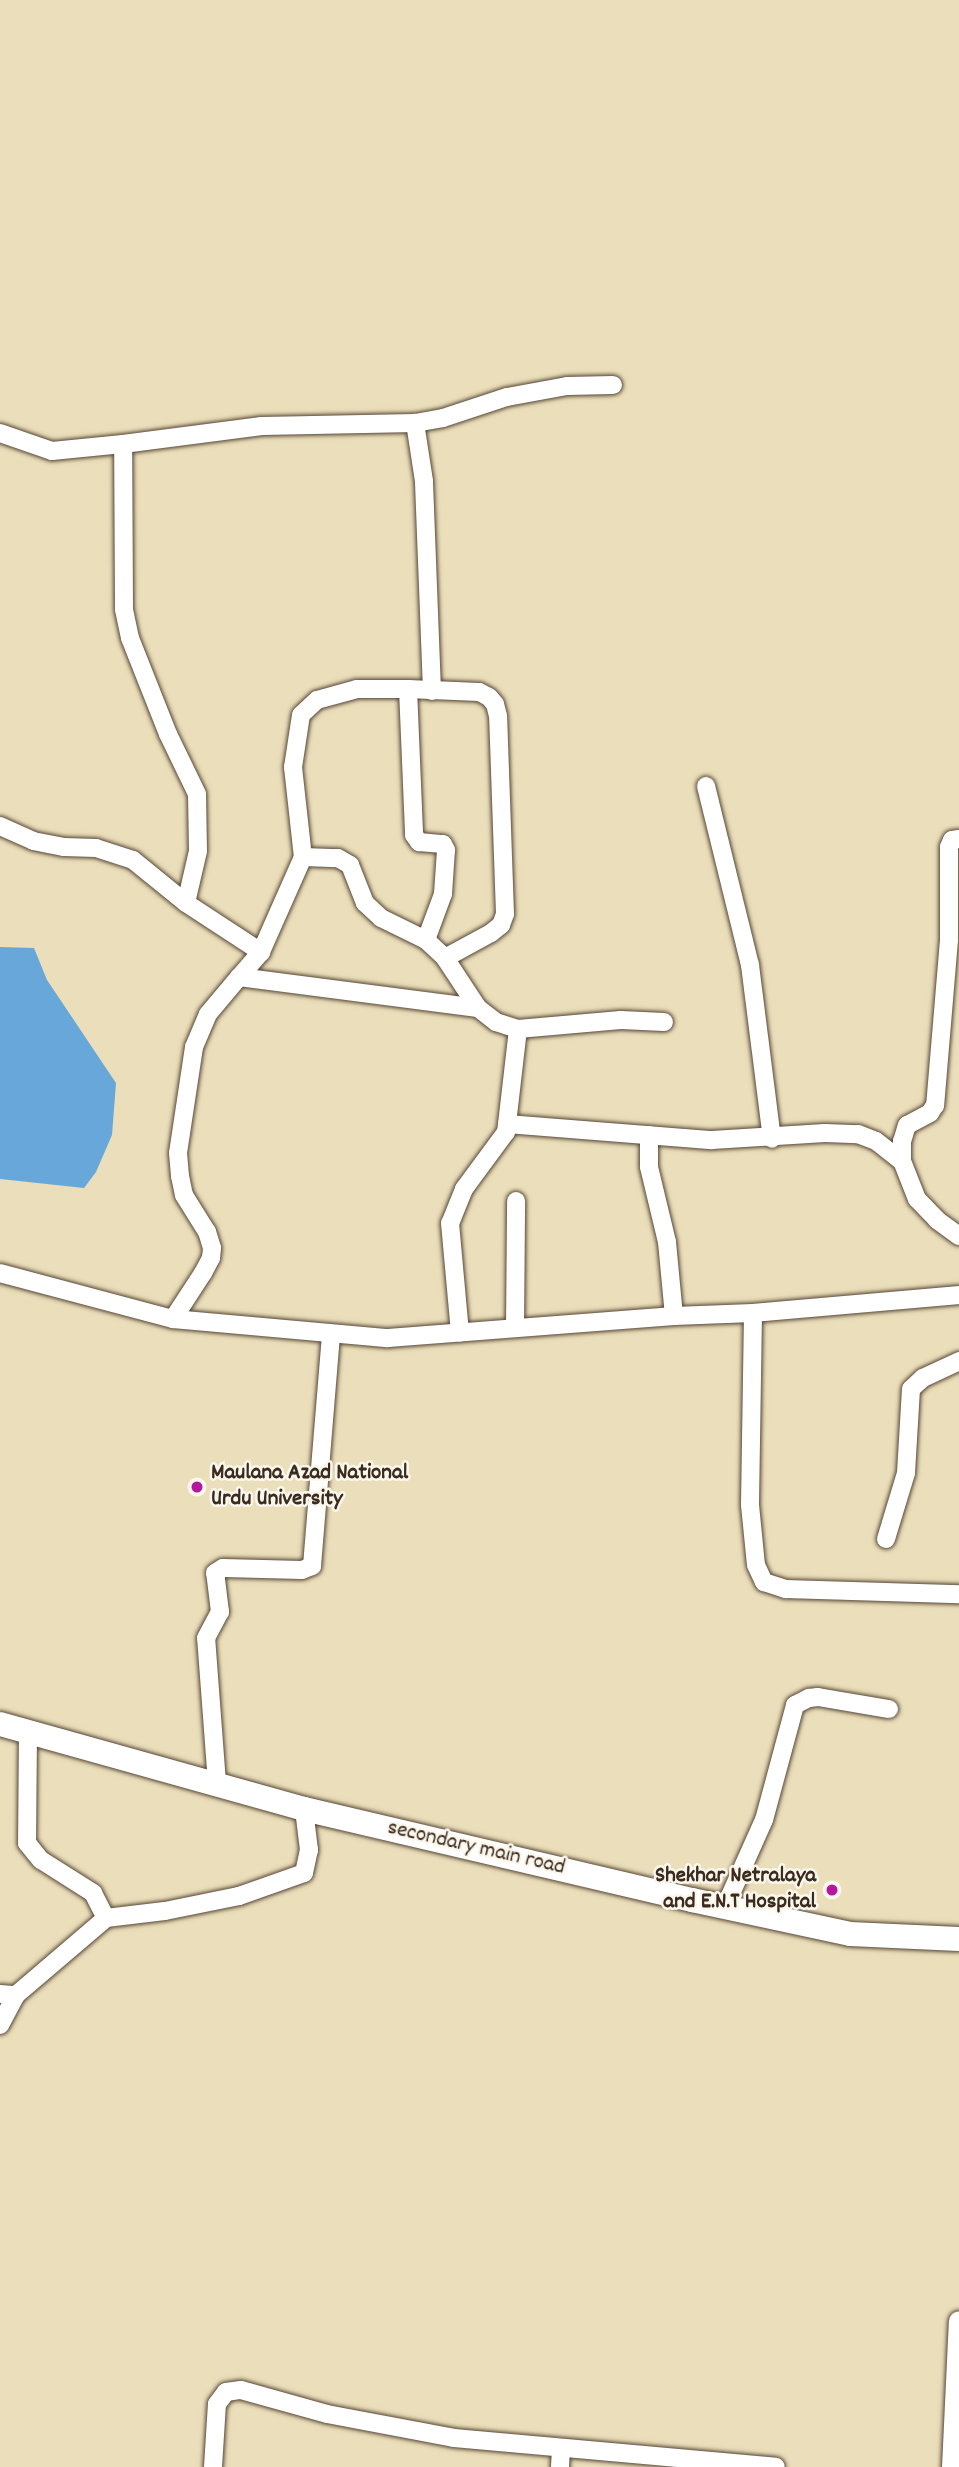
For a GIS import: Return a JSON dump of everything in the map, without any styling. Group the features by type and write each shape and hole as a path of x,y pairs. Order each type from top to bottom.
{"main road":[{"name":"secondary main road","path":"0,1724 304,1809 725,1907 849,1934 959,1939"}],"street":[{"path":"0,433 52,450 123,444 262,426 415,423 443,418 507,397 567,386 613,385"},
{"path":"415,423 424,481 432,691"},
{"path":"123,444 124,609 130,638 157,709 197,794 198,851 186,903"},
{"path":"408,688 414,835 419,842 443,844 446,850 443,894 426,940"},
{"path":"173,1319 203,1273 211,1258 212,1248 207,1232 184,1195 179,1165 181,1124 194,1047 208,1014 261,952 303,857 293,767 300,715 307,706 338,693 358,689 408,688 479,692 489,697 498,716 505,914 501,925 491,933 445,958"},
{"path":"706,786 750,965 772,1139"},
{"path":"0,826 33,841 64,847 96,848 133,860 186,903 261,952"},
{"path":"959,839 950,843 948,864 949,940 935,1105 930,1113 905,1129 902,1161 917,1199 937,1220 959,1236"},
{"path":"303,857 344,861 355,873 365,903 381,918 426,940 445,958 478,1008 496,1022 518,1029 621,1020 664,1022"},
{"path":"239,977 478,1008"},
{"path":"460,1333 450,1223 464,1188 506,1132 518,1029"},
{"path":"507,1124 712,1140 772,1139 825,1133 858,1135 876,1141 902,1161"},
{"path":"649,1135 649,1167 667,1242 674,1316"},
{"path":"515,1328 516,1201"},
{"path":"0,1273 173,1319 388,1338 674,1316 753,1313 959,1295"},
{"path":"753,1313 750,1505 755,1565 764,1582 786,1589 959,1594"},
{"path":"217,1783 206,1638 220,1612 215,1573 222,1569 302,1570 312,1566 331,1334"},
{"path":"886,1539 906,1473 911,1389 923,1378 959,1361"},
{"path":"725,1907 764,1820 795,1705 802,1700 818,1698 889,1709"},
{"path":"28,1732 27,1843 41,1860 93,1893 106,1918"},
{"path":"0,2025 8,1994 106,1918 165,1911 239,1896 304,1873 309,1861 304,1809"},
{"path":"951,2467 957,2428 959,2322"},
{"path":"213,2467 217,2404 221,2396 234,2390 327,2414 561,2458 776,2467"}],"water":[{"path":"0,947 34,948 47,980 116,1083 112,1135 96,1172 84,1188 0,1179"}],"place":[{"name":"Maulana Azad National Urdu University","path":"197,1487"},
{"name":"Shekhar Netralaya and E.N.T Hospital","path":"832,1890"}]}
